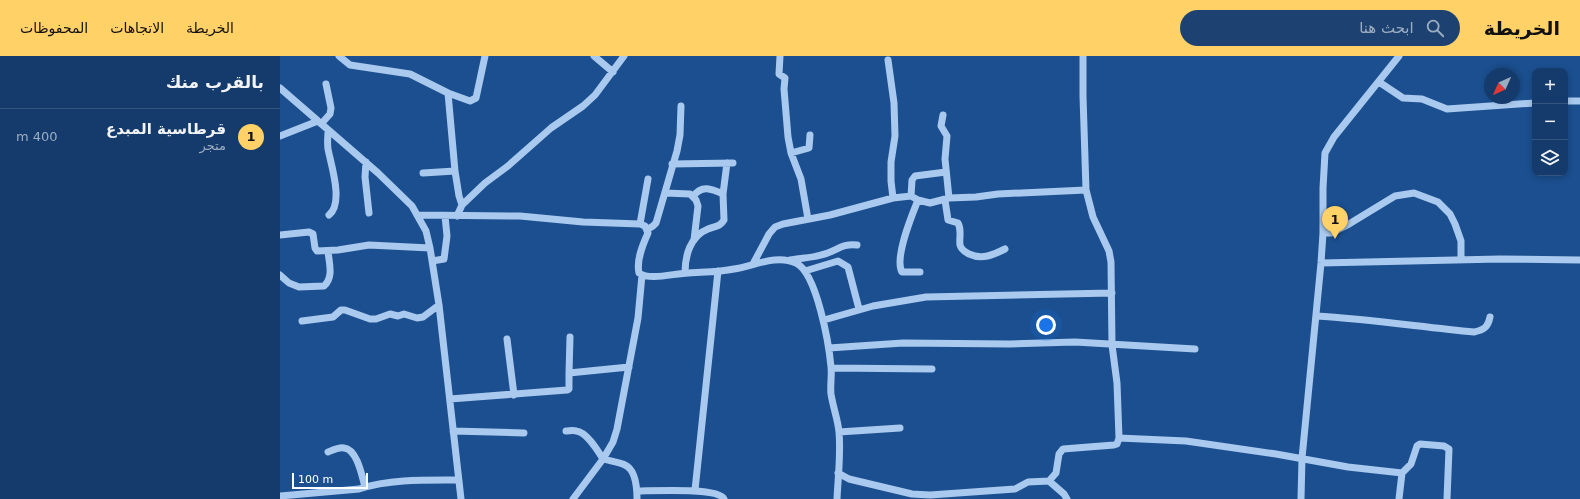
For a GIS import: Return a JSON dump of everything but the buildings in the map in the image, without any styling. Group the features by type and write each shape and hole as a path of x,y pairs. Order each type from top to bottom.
{"street":[{"path":"339,56 350,65 410,74 448,93 470,101 476,98 485,56"},
{"path":"594,56 612,72"},
{"path":"457,216 462,205 476,192 551,128 595,95 624,56"},
{"path":"780,56 779,74 785,78 785,120 792,153 801,179 808,219"},
{"path":"1049,481 1056,473 1059,454 1063,449 1114,445 1117,444 1119,438 1117,383 1112,345 1111,262 1109,251 1093,217 1086,190 1083,56"},
{"path":"1300,499 1302,458 1321,263 1325,153 1334,138 1399,56"},
{"path":"888,60 894,103 895,136 891,162 891,181 894,198"},
{"path":"1379,82 1403,98 1422,99 1447,109 1532,103"},
{"path":"280,136 320,123 330,114 331,108 326,84"},
{"path":"280,88 366,162 412,206 426,231 439,306 461,499"},
{"path":"448,93 454,170 458,196 462,205"},
{"path":"1568,101 1580,101"},
{"path":"417,215 520,216 583,222 640,224 648,228 654,226 665,193 680,135 681,106"},
{"path":"943,115 941,126 947,136 945,159 948,220 958,223 961,246 965,252 977,257 982,257 1005,249"},
{"path":"328,130 328,148 334,172 334,186 336,191 335,207 329,215"},
{"path":"792,153 809,148 810,135"},
{"path":"366,162 365,177 369,214"},
{"path":"672,164 730,163 723,194 724,220 719,226 707,229 694,240 688,248 685,259 685,273"},
{"path":"423,173 454,170"},
{"path":"911,196 912,180 915,176 946,172"},
{"path":"640,224 648,179"},
{"path":"693,197 699,190 706,188 723,194"},
{"path":"753,264 769,234 775,227 877,204 894,198 911,196 918,200 930,203 947,199 998,194 1086,190"},
{"path":"665,193 690,194 696,200 698,206 694,240"},
{"path":"1322,233 1331,232 1349,224 1395,196 1414,193 1438,202 1450,214 1461,241 1461,260"},
{"path":"918,200 904,239 900,269 904,273 920,272"},
{"path":"432,261 444,259 447,236 445,216"},
{"path":"573,499 614,442 627,382 638,318 642,275 639,273 638,268 640,254 648,233 648,228"},
{"path":"280,235 309,232 313,234 315,250 328,251 369,245 430,248"},
{"path":"642,275 657,276 734,270 771,260 787,260 822,255 842,246 849,244 857,245"},
{"path":"280,275 289,284 299,287 324,286 328,282 330,275 328,251"},
{"path":"830,252 838,261 848,267 859,309"},
{"path":"1321,263 1500,259 1580,260"},
{"path":"787,260 797,264 806,271 824,320 831,368 831,394 839,432 837,499"},
{"path":"806,271 838,261"},
{"path":"695,490 718,271"},
{"path":"824,320 888,302 926,297 1112,294"},
{"path":"302,321 333,317 341,310 370,319 376,319 390,314 398,316 404,314 417,318 423,317 439,306"},
{"path":"1316,316 1362,319 1474,332 1482,331 1486,328 1490,317"},
{"path":"450,399 470,396 514,395 569,389 570,337"},
{"path":"507,340 514,395"},
{"path":"829,348 903,344 1010,344 1076,342 1195,349"},
{"path":"569,373 629,367"},
{"path":"831,368 932,369"},
{"path":"839,432 900,428"},
{"path":"453,431 524,433"},
{"path":"566,431 577,431 597,448 603,459 625,465 630,469 637,491 637,499"},
{"path":"1119,438 1186,441 1302,458 1348,467 1402,473"},
{"path":"1399,499 1402,473 1411,464 1419,444 1447,447 1450,453 1447,499"},
{"path":"328,452 344,448 352,452 359,465 365,487"},
{"path":"838,473 849,479 912,494 930,495 968,496 988,490 1015,489 1028,482 1049,481 1064,494 1067,499"},
{"path":"280,496 345,490 418,480 458,480"},
{"path":"637,491 695,490 721,496 724,499"}],"place":[{"name":"قرطاسية المبدع","path":"1335,239"}]}
